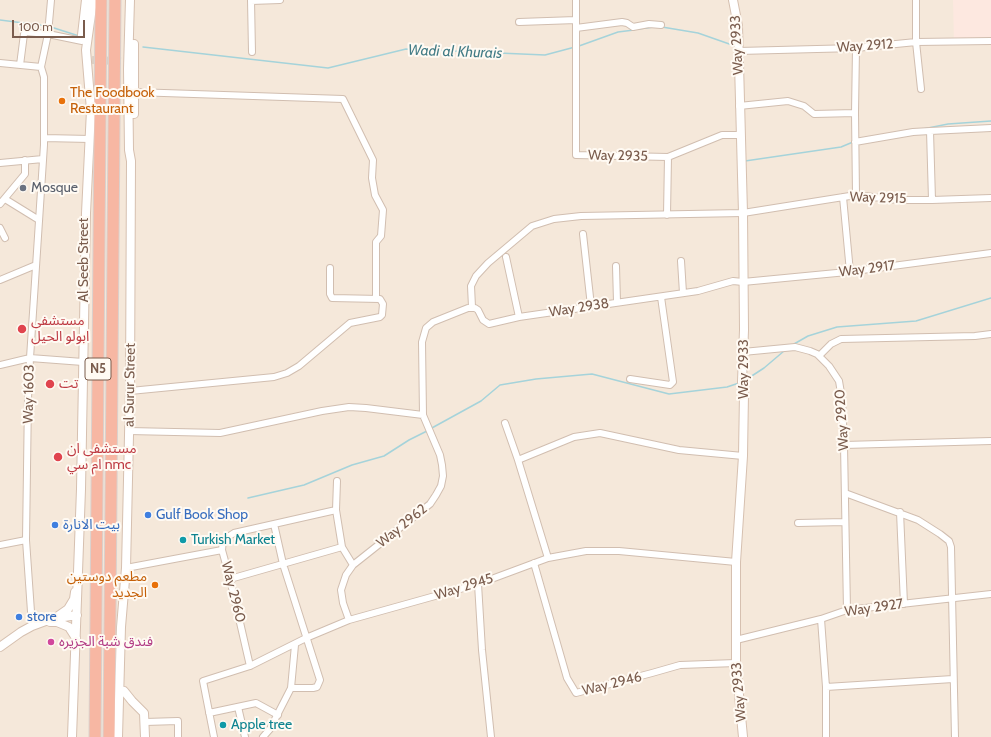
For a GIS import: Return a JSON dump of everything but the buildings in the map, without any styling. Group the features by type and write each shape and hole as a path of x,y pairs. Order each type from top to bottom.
{"highway":[{"name":"Al Seeb Street","path":"95,737 101,0"},
{"name":"Al Seeb Street","path":"109,737 114,0"}],"street":[{"path":"0,63 41,67 48,34 51,0"},
{"path":"86,0 82,40 86,57"},
{"path":"72,737 82,489 86,213 90,139 86,50 93,0"},
{"name":"al Surur Street","path":"124,737 121,708 121,627 126,568 130,391 130,161 128,58 130,0"},
{"name":"al Surur Street","path":"130,161 133,138 134,92 128,58 134,0"},
{"path":"252,52 251,1 280,0"},
{"name":"Way 2935","path":"576,0 576,155 668,157 722,135 740,135"},
{"name":"Way 2933","path":"733,0 738,26 739,51 744,352 742,382 744,393 743,456 736,562 736,663 743,737"},
{"path":"916,0 916,42 921,89"},
{"path":"519,22 576,20"},
{"path":"576,28 622,22 633,27 649,24 661,25"},
{"path":"20,65 24,33 26,32 82,40"},
{"name":"Way 2912","path":"739,51 856,48 916,42 991,41"},
{"path":"856,48 856,195"},
{"name":"Way 1603","path":"32,626 26,540 30,358 44,138 44,77 41,67"},
{"path":"134,92 343,99 373,160 372,178 375,195 383,210 381,236 376,242 376,299"},
{"path":"739,106 788,101 804,106 814,114 855,113"},
{"path":"855,142 913,132 991,128"},
{"path":"930,131 932,200"},
{"path":"44,138 90,139"},
{"path":"667,215 668,157"},
{"path":"0,163 43,159"},
{"path":"0,204 25,174 26,160"},
{"name":"Way 2915","path":"472,307 471,286 476,276 488,263 532,226 554,219 581,216 742,214 856,195 898,200 991,198"},
{"path":"843,197 850,272"},
{"path":"5,198 39,220"},
{"path":"0,228 5,238"},
{"path":"583,234 591,306"},
{"name":"Way 2917","path":"743,282 850,272 991,253"},
{"path":"506,257 519,317"},
{"path":"681,261 683,293"},
{"path":"0,280 36,265"},
{"path":"616,266 617,302"},
{"path":"130,391 274,377 287,373 299,366 350,323 380,318 382,315 383,304 380,299 332,298 330,294 330,268"},
{"name":"Way 2938","path":"472,307 478,310 482,320 489,324 519,317 661,297 706,289 733,281 743,282"},
{"path":"630,379 670,384 673,382 661,297"},
{"name":"Way 2962","path":"349,620 343,603 341,590 346,576 353,565 430,504 441,486 443,476 440,455 423,414 422,342 426,328 433,322 472,307"},
{"path":"819,356 831,344 841,339 975,336 991,334"},
{"name":"Way 2920","path":"744,352 795,347 810,351 819,356 829,366 835,374 840,386 844,445 847,610"},
{"path":"0,365 30,358 83,362"},
{"path":"129,431 220,433 322,411 349,407 423,414"},
{"path":"505,424 518,460 548,558"},
{"path":"518,460 574,437 600,433 679,450 743,456"},
{"path":"844,445 991,441"},
{"path":"337,481 336,510 342,547 353,565"},
{"path":"845,493 900,512 918,520 949,541 951,547 955,737"},
{"name":"Way 2960","path":"250,666 222,550 223,540 234,533 336,510"},
{"path":"900,512 904,604"},
{"path":"798,523 846,522"},
{"path":"274,524 283,564 320,680 319,684 313,688 292,688"},
{"path":"0,545 26,540"},
{"path":"230,579 342,547"},
{"path":"126,568 222,550"},
{"name":"Way 2945","path":"209,713 203,681 250,666 295,645 306,638 349,620 478,584 548,558 586,551 608,550 736,562"},
{"name":"Way 2946","path":"534,563 567,678 576,693 652,674 680,665 736,663"},
{"path":"0,647 32,626 64,613 74,599 79,570"},
{"path":"478,584 482,650 492,737"},
{"name":"Way 2927","path":"736,640 821,619 847,610 991,594"},
{"name":"al Surur Street","path":"118,737 124,691 125,619 123,609"},
{"path":"51,619 77,615"},
{"path":"821,619 826,687 826,737"},
{"path":"41,623 57,622 64,624 72,631 76,639"},
{"path":"263,737 270,729 292,688 295,645"},
{"path":"826,687 953,679"},
{"path":"124,691 144,713 145,737"},
{"path":"121,708 132,701"},
{"path":"214,737 209,713 256,703 278,715"},
{"path":"238,707 245,737"},
{"path":"145,722 178,720 178,737"}],"shaded area":[{"path":"0,0 991,0 991,737 0,737"},
{"path":"953,0 991,0 991,43 954,44"}],"waterway":[{"name":"Wadi al Khurais","path":"0,20 47,26"},
{"name":"Wadi al Khurais","path":"51,27 79,36"},
{"name":"Wadi al Khurais","path":"638,29 654,27"},
{"name":"Wadi al Khurais","path":"662,27 698,33 735,46"},
{"name":"Wadi al Khurais","path":"579,46 618,32 634,30"},
{"name":"Wadi al Khurais","path":"143,47 328,68 406,49 545,55 575,47"},
{"path":"923,129 948,124 991,121"},
{"path":"745,161 841,147 853,142"},
{"path":"794,344 808,336 837,327 916,321 991,298"},
{"path":"744,381 764,368 784,351"},
{"path":"430,429 481,401 500,385 536,379 592,374 669,394 727,387 739,383"},
{"path":"248,498 304,485 352,465 384,456 409,440 427,431"}],"tunnel":[{"path":"92,60 121,61"}],"place":[{"name":"The Foodbook Restaurant","path":"62,101"},
{"name":"Mosque","path":"23,188"},
{"name":"مستشفى ابولو الحيل","path":"22,329"},
{"name":"تت","path":"50,384"},
{"name":"مستشفى ان ام سي nmc","path":"58,457"},
{"name":"Gulf Book Shop","path":"148,515"},
{"name":"بيت الانارة","path":"55,525"},
{"name":"Turkish Market","path":"183,540"},
{"name":"مطعم دوستين الجديد","path":"155,585"},
{"name":"store","path":"19,617"},
{"name":"فندق شبة الجزيره","path":"51,642"},
{"name":"Apple tree","path":"223,725"}]}
